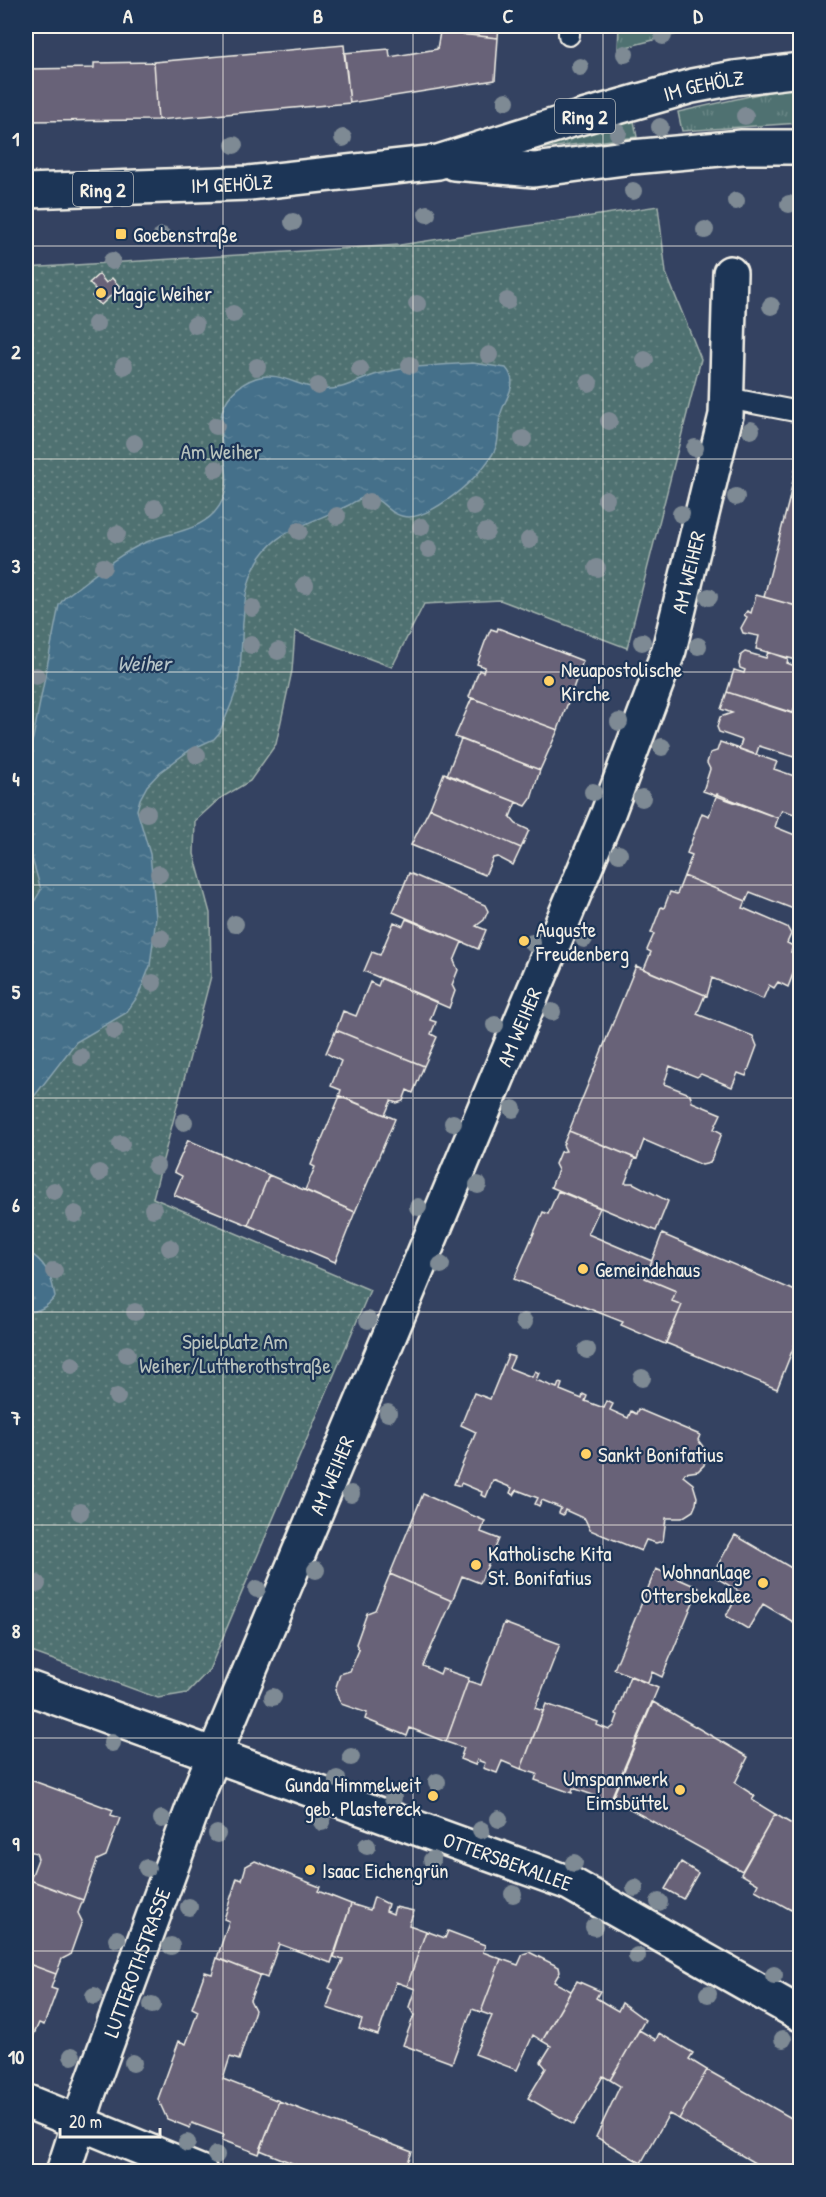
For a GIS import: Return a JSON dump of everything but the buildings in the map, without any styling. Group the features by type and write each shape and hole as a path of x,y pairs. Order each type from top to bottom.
{"street":[{"name":"IM GEHÖLZ","path":"438,162 565,122 692,86 734,78 801,70"},
{"name":"IM GEHÖLZ","path":"26,191 249,183 438,162 534,170 632,156 719,149 801,147"},
{"name":"AM WEIHER","path":"214,1755 608,813 669,650 726,415 730,273"},
{"name":"OTTERSBEKALLEE","path":"26,1687 569,1883 801,2014"},
{"name":"LUTTEROTHSTRASSE","path":"63,2172 214,1755"},
{"path":"26,2101 200,2172"}],"lane":[{"path":"727,398 801,412"}],"green space":[{"path":"619,26 709,26 618,49"},
{"path":"800,87 800,123 682,131 678,112 786,88"},
{"path":"634,121 637,137 538,149 536,143"},
{"name":"Am Weiher","path":"658,206 666,273 701,359 627,648 500,600 424,604 392,667 295,631 292,671 276,744 250,781 219,799 195,821 194,854 210,913 211,976 153,1198 370,1290 209,1670 187,1693 158,1698 26,1650 26,268 400,245"}],"water":[{"name":"Weiher","path":"473,363 506,368 512,380 500,417 497,444 492,455 473,478 433,509 409,517 396,514 375,498 362,498 281,536 268,547 257,563 246,594 238,684 220,732 214,739 190,750 160,772 147,786 140,799 137,810 150,854 156,917 150,966 138,996 126,1013 76,1042 26,1107 26,916 41,890 26,837 26,760 33,738 59,605 65,597 123,554 144,543 199,524 214,513 222,502 227,478 220,429 221,417 229,398 243,384 256,378 273,376 313,388 329,389 390,371"},
{"path":"26,1251 43,1264 52,1282 55,1297 42,1308 26,1312"}],"place":[{"name":"Goebenstraße","path":"121,234"},
{"name":"Magic Weiher","path":"101,293"},
{"name":"Neuapostolische Kirche","path":"549,681"},
{"name":"Auguste Freudenberg","path":"524,941"},
{"name":"Gemeindehaus","path":"583,1269"},
{"name":"Sankt Bonifatius","path":"586,1454"},
{"name":"Katholische Kita St. Bonifatius","path":"476,1565"},
{"name":"Wohnanlage Ottersbekallee","path":"763,1583"},
{"name":"Umspannwerk Eimsbüttel","path":"680,1790"},
{"name":"Gunda Himmelweit geb. Plastereck","path":"433,1796"},
{"name":"Isaac Eichengrün","path":"310,1870"}],"park label":[{"name":"Spielplatz Am Weiher/Luttherothstraße","path":"235,1353"}]}
